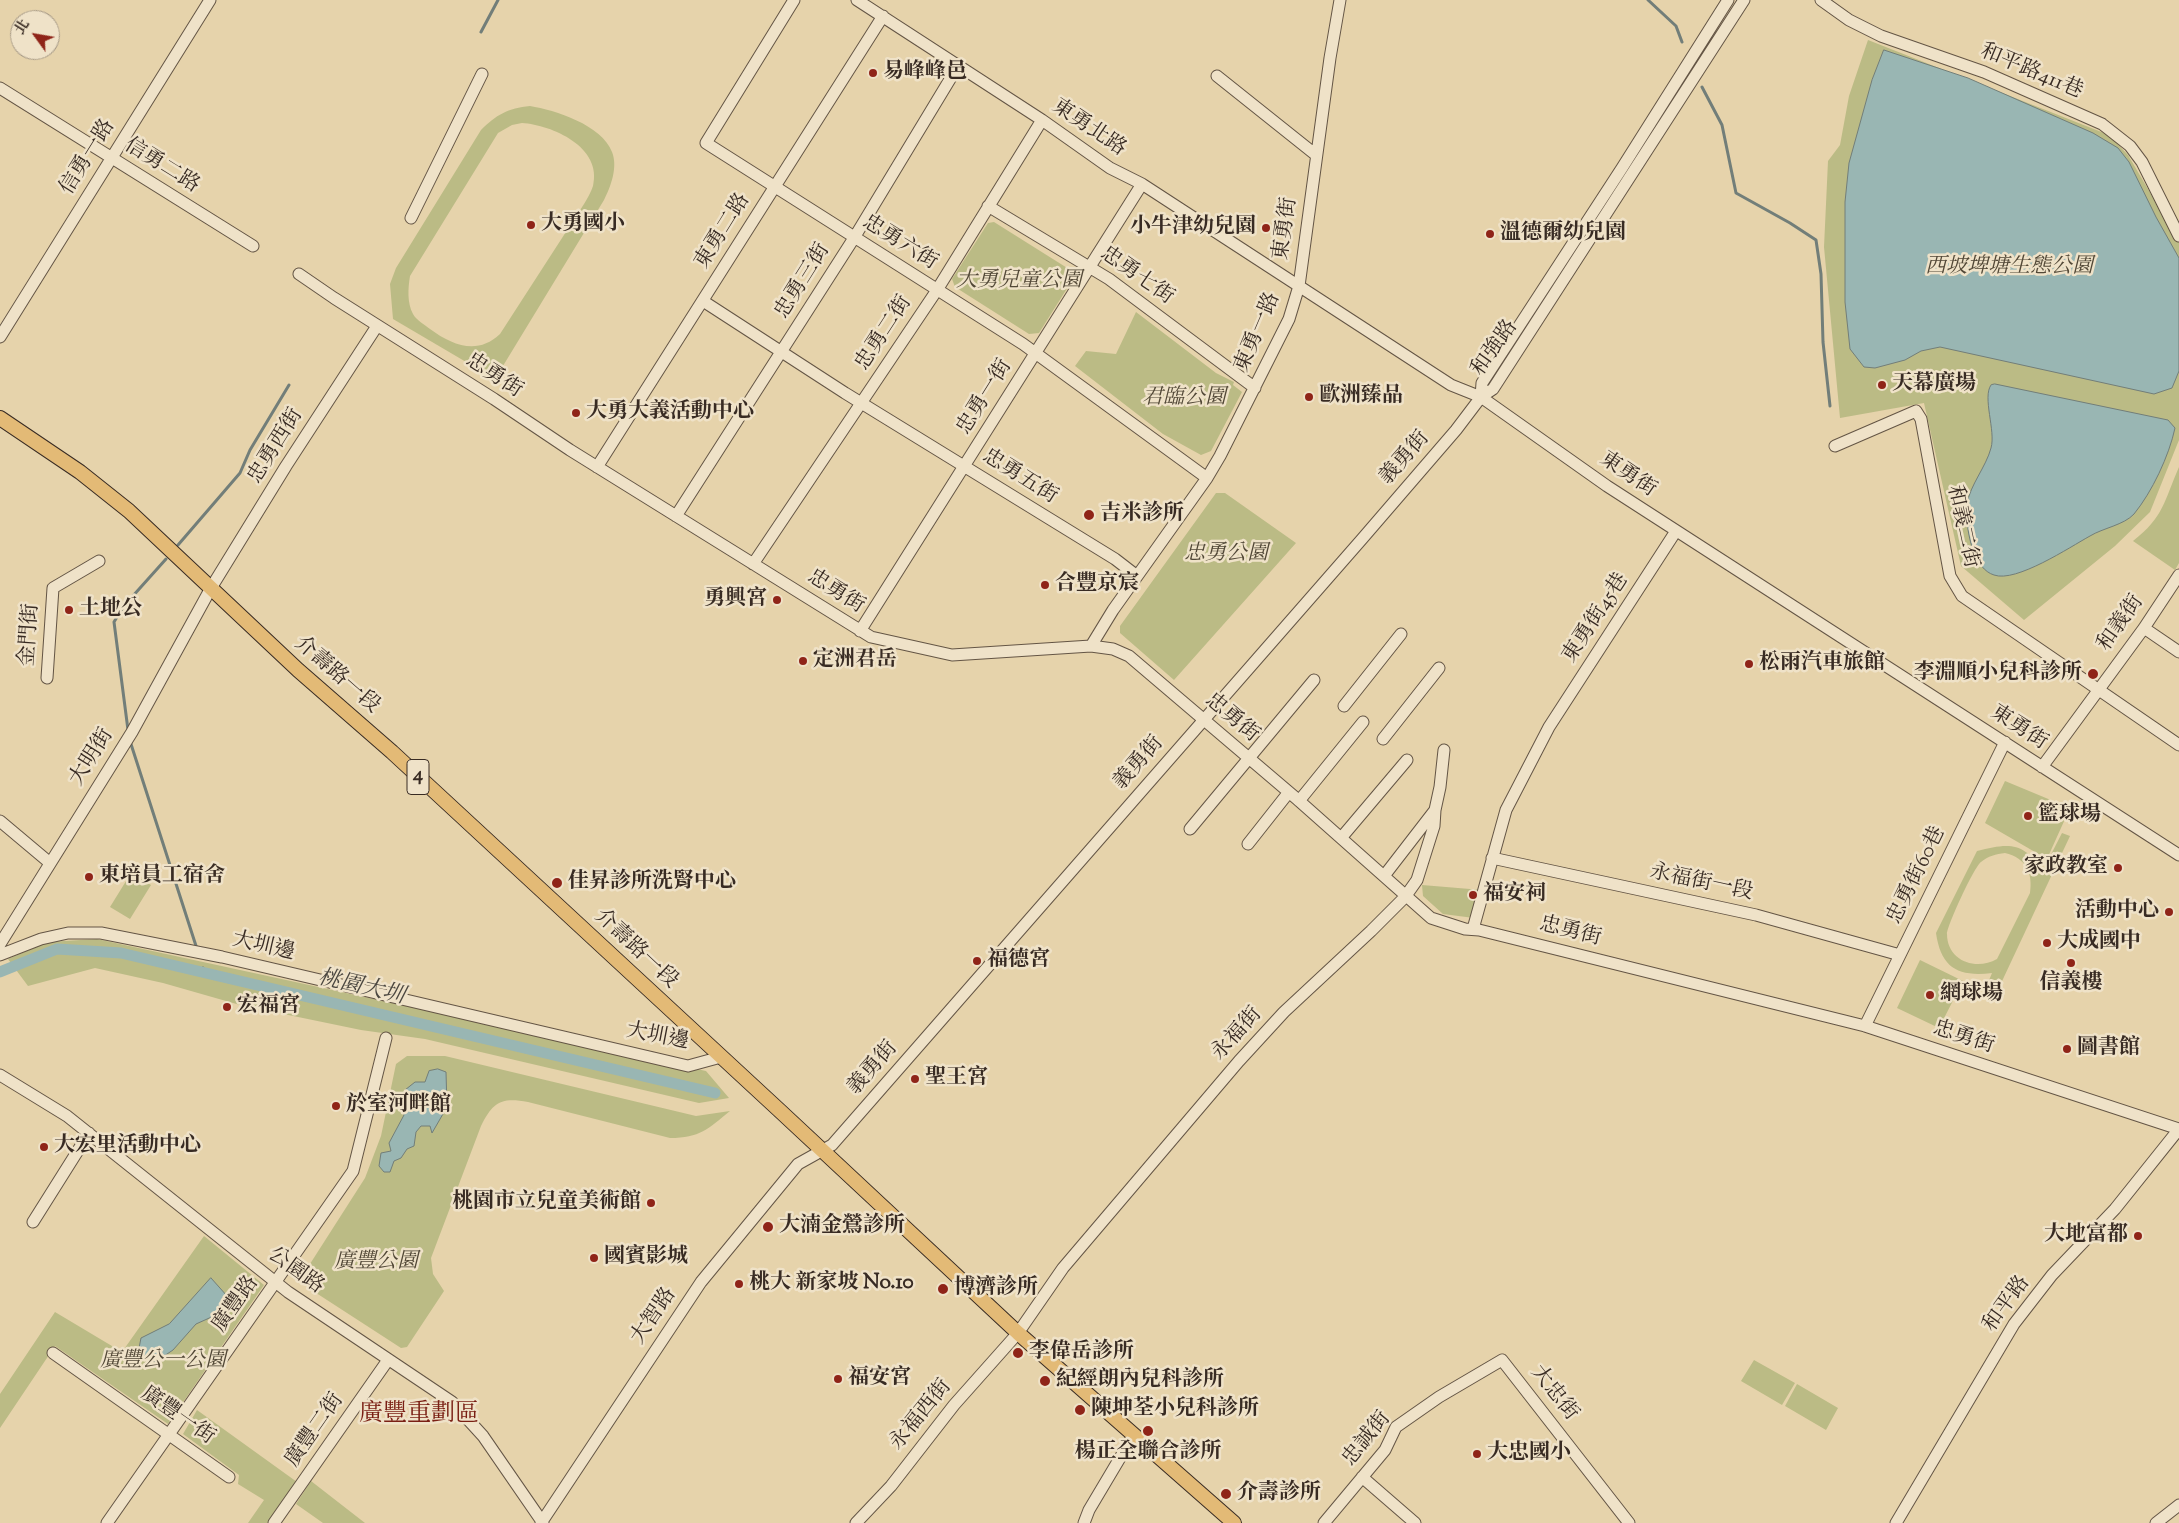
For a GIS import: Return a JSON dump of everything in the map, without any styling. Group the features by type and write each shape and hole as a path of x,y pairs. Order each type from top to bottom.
{"main road":[{"name":"介壽路一段","path":"0,418 98,486 298,670 398,758 1018,1333 1234,1523"}],"street":[{"name":"信勇一路","path":"0,337 210,0"},
{"name":"忠勇六街","path":"794,0 706,143 774,188 1037,353 1207,478"},
{"name":"東勇北路","path":"857,0 1042,120 1110,168 1142,184 1299,286"},
{"name":"東勇街","path":"1340,0 1316,155 1299,286 1451,385 1481,397 1676,532 2179,855"},
{"name":"和強路","path":"1481,397 1482,383 1622,168 1728,0"},
{"name":"和強路","path":"1481,397 1494,390 1744,0"},
{"name":"和平路411巷","path":"1821,0 1848,20 1881,36 1984,72 2102,124 2130,146 2142,162 2179,236"},
{"name":"東勇二路","path":"597,467 883,16"},
{"name":"忠勇三街","path":"676,516 854,238 958,66"},
{"path":"411,218 482,74"},
{"path":"1217,76 1316,155"},
{"name":"信勇二路","path":"0,88 253,246"},
{"name":"忠勇二街","path":"753,564 937,290 1042,120"},
{"name":"忠勇一街","path":"860,631 1142,184"},
{"name":"忠勇七街","path":"988,206 1090,268 1256,388"},
{"name":"忠勇街","path":"299,274 597,467 871,637 952,655 1091,646 1113,649 1128,656 1289,792 1405,897 1431,918 1865,1026 2179,1129"},
{"name":"東勇一路","path":"1091,646 1137,576 1207,478 1256,388 1289,318 1299,286"},
{"name":"忠勇五街","path":"702,301 964,467 1116,559 1137,576"},
{"name":"忠勇西街","path":"211,588 286,466 377,326"},
{"name":"義勇街","path":"823,1152 832,1145 1204,720 1456,430 1481,397"},
{"name":"和義二街","path":"1835,446 1916,411 1921,419 1950,576 1962,596 2179,745"},
{"name":"東勇街45巷","path":"1473,929 1506,810 1549,728 1676,532"},
{"name":"金門街","path":"47,678 53,588 99,561"},
{"name":"和義街","path":"2042,767 2144,628 2179,575"},
{"name":"大明街","path":"0,944 129,736 211,588"},
{"path":"2144,628 2179,652"},
{"path":"1344,706 1401,634"},
{"path":"1383,739 1439,668"},
{"path":"1190,829 1314,680"},
{"path":"1299,801 1364,722"},
{"name":"忠勇街60巷","path":"1865,1026 2004,742"},
{"name":"永福街","path":"1018,1333 1063,1268 1239,1061 1284,1012 1372,931 1405,897 1417,880 1434,826 1444,750"},
{"path":"1341,838 1407,760"},
{"path":"1248,844 1289,792"},
{"path":"1384,876 1435,810"},
{"path":"0,821 50,863"},
{"name":"永福街一段","path":"1492,858 1756,915 1900,955"},
{"name":"大圳邊","path":"0,955 41,939 68,934 101,933 222,957 688,1066 721,1057"},
{"name":"廣豐路","path":"107,1523 352,1171 386,1038"},
{"name":"公園路","path":"0,1075 68,1116 275,1282 452,1402 483,1436 542,1522"},
{"name":"和平路","path":"1896,1523 2014,1324 2052,1276 2114,1209 2179,1129"},
{"path":"33,1222 89,1133"},
{"name":"大智路","path":"542,1522 701,1282 798,1164 823,1152"},
{"name":"永福西街","path":"856,1523 891,1486 954,1405 1018,1333"},
{"name":"廣豐一街","path":"53,1353 229,1477"},
{"name":"廣豐二街","path":"274,1523 388,1360"},
{"name":"忠誠街","path":"1324,1523 1385,1450 1396,1428 1439,1397 1502,1360"},
{"name":"大忠街","path":"1502,1360 1629,1523"},
{"path":"1084,1523 1089,1510 1133,1436"},
{"path":"1362,1477 1415,1523"},
{"path":"2156,1523 2179,1505"}],"green space":[{"name":"西坡埤塘生態公園","path":"1868,40 2109,135 2128,155 2179,242 2179,440 2150,512 2115,546 2024,620 1961,566 1924,403 1840,418 1824,247 1828,161 1840,145 1849,96"},
{"path":"530,106 577,120 598,134 607,142 612,152 614,170 604,200 495,379 393,319 390,284 396,268 481,130 503,113 515,108","holes":["522,123 560,134 583,149 590,160 594,172 593,186 584,204 500,334 492,341 483,344 474,346 456,344 439,335 414,316 409,300 410,276 498,133 512,125"]},
{"name":"大勇兒童公園","path":"994,222 1072,271 1073,279 1039,333 1029,334 955,287 952,279 988,223"},
{"name":"君臨公園","path":"1136,312 1216,373 1234,382 1233,385 1242,392 1211,451 1201,455 1163,434 1075,366 1086,351 1116,354"},
{"path":"2179,467 2179,563 2175,570 2133,541 2151,524 2162,508"},
{"name":"忠勇公園","path":"1216,493 1225,493 1296,543 1174,680 1120,633 1120,626"},
{"name":"籃球場","path":"2005,781 2070,808 2047,859 1985,823"},
{"path":"2062,833 2070,836 1996,994 1985,990 1992,973 1970,973 1953,968 1942,955 1936,933 1977,851 2007,846 2015,847 2029,855 2042,872","holes":["1998,854 2012,855 2023,863 2029,873 2030,893 1997,959 1980,964 1964,961 1952,951 1948,943 1947,934 1961,897 1981,862"]},
{"path":"131,873 151,885 130,919 110,907"},
{"path":"1422,885 1482,890 1474,918 1443,914 1423,896"},
{"path":"97,939 706,1071 729,1098 699,1103 425,1039 361,1030 240,1005 163,983 95,968 28,986 8,959 48,942"},
{"name":"網球場","path":"1920,960 1963,981 1939,1028 1897,1008"},
{"name":"廣豐公園","path":"407,1056 445,1056 696,1116 730,1111 703,1131 680,1138 670,1138 528,1102 511,1100 499,1103 490,1111 481,1126 431,1258 433,1274 444,1291 407,1347 401,1348 310,1289 301,1278 365,1178 381,1136 396,1064"},
{"name":"廣豐公一公園","path":"204,1236 264,1285 168,1424 55,1346 0,1428 0,1394 55,1312 122,1352"},
{"path":"1754,1360 1795,1383 1782,1405 1741,1381"},
{"path":"1797,1384 1838,1408 1826,1430 1785,1406"},
{"path":"197,1410 297,1482 268,1523 248,1523 264,1500 238,1484 239,1475 183,1434"},
{"path":"311,1481 365,1523 323,1523 296,1504"}],"water":[{"path":"1884,50 1968,78 2093,133 2118,148 2129,162 2179,258 2179,371 2172,388 2154,394 1940,347 1921,351 1905,360 1875,368 1864,367 1850,349 1845,302 1845,202 1849,163 1872,80"},
{"path":"1995,384 2168,420 2175,428 2169,450 2159,473 2141,505 2130,518 2095,533 2043,563 2015,574 2004,576 1990,574 1977,560 1968,529 1967,516 1969,497 1991,448 1992,433 1988,398 1991,385"},
{"path":"438,1069 446,1072 447,1107 432,1133 430,1126 421,1126 416,1132 414,1146 407,1149 401,1158 394,1161 390,1172 384,1172 379,1166 381,1153 391,1151 389,1143 404,1115 402,1106 406,1099 405,1090 415,1082 425,1082 429,1071"},
{"path":"211,1278 236,1306 196,1324 173,1350 155,1362 142,1357 139,1348 141,1338 169,1324"}],"waterway":[{"path":"481,32 498,0"},
{"path":"1648,0 1676,26 1682,42"},
{"path":"1702,87 1722,125 1736,193 1816,240 1821,274 1823,342 1830,406"},
{"path":"178,545 240,473 250,450 289,385"},
{"path":"128,730 114,622 123,607 166,559"},
{"path":"130,741 197,949"},
{"name":"桃園大圳","path":"0,972 57,949 121,953 715,1093"},
{"name":"桃園大圳","path":"203,968 205,973"}],"place":[{"name":"易峰峰邑","path":"873,73"},
{"name":"大勇國小","path":"531,225"},
{"name":"小牛津幼兒園","path":"1266,228"},
{"name":"溫德爾幼兒園","path":"1490,234"},
{"name":"天幕廣場","path":"1882,385"},
{"name":"歐洲臻品","path":"1309,397"},
{"name":"大勇大義活動中心","path":"576,413"},
{"name":"吉米診所","path":"1089,515"},
{"name":"合豐京宸","path":"1045,585"},
{"name":"勇興宮","path":"777,600"},
{"name":"土地公","path":"69,610"},
{"name":"定洲君岳","path":"803,661"},
{"name":"松雨汽車旅館","path":"1749,664"},
{"name":"李淵順小兒科診所","path":"2093,674"},
{"name":"籃球場","path":"2028,816"},
{"name":"家政教室","path":"2118,868"},
{"name":"東培員工宿舍","path":"89,877"},
{"name":"佳昇診所洗腎中心","path":"557,883"},
{"name":"福安祠","path":"1473,895"},
{"name":"活動中心","path":"2169,912"},
{"name":"大成國中","path":"2047,943"},
{"name":"福德宮","path":"977,961"},
{"name":"信義樓","path":"2071,963"},
{"name":"網球場","path":"1930,995"},
{"name":"宏福宮","path":"227,1007"},
{"name":"圖書館","path":"2067,1049"},
{"name":"聖王宮","path":"915,1079"},
{"name":"於室河畔館","path":"336,1106"},
{"name":"大宏里活動中心","path":"44,1147"},
{"name":"桃園市立兒童美術館","path":"651,1203"},
{"name":"大湳金鶯診所","path":"768,1227"},
{"name":"大地富都","path":"2138,1236"},
{"name":"國賓影城","path":"594,1258"},
{"name":"桃大 新家坡 No.10","path":"739,1284"},
{"name":"博濟診所","path":"943,1289"},
{"name":"李偉岳診所","path":"1018,1353"},
{"name":"福安宮","path":"838,1379"},
{"name":"紀經朗內兒科診所","path":"1045,1381"},
{"name":"陳坤荃小兒科診所","path":"1080,1410"},
{"name":"楊正全聯合診所","path":"1148,1431"},
{"name":"大忠國小","path":"1477,1454"},
{"name":"介壽診所","path":"1226,1494"}],"district":[{"name":"廣豐重劃區","path":"419,1416"}]}
